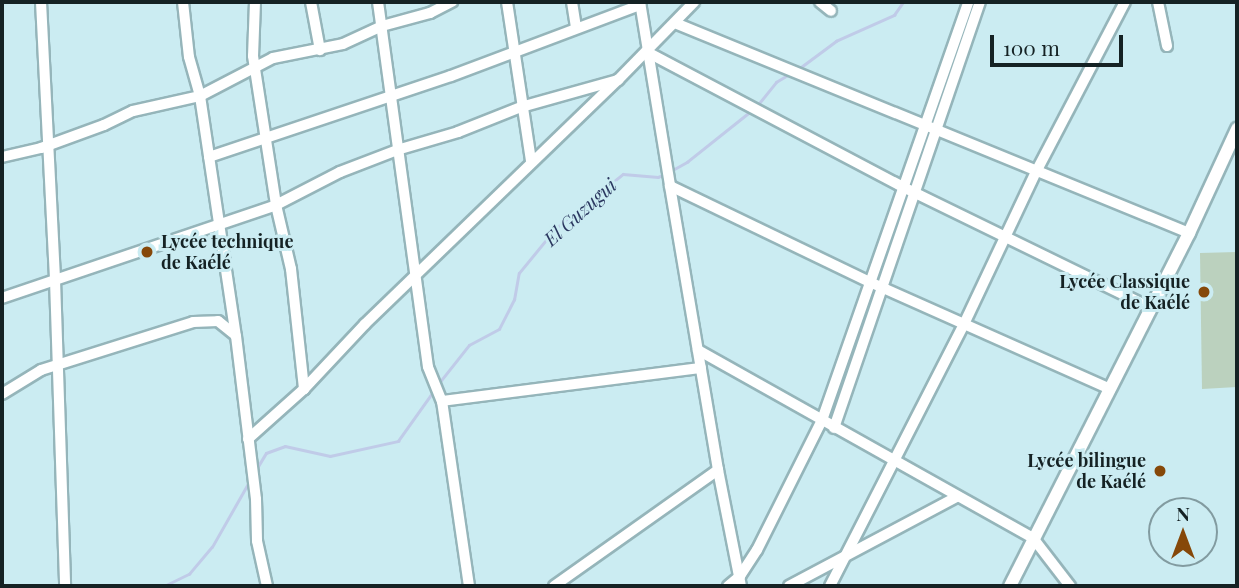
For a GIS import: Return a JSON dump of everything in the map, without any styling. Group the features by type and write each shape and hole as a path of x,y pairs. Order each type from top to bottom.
{"main road":[{"path":"1010,586 1189,233 1237,129"}],"street":[{"path":"41,2 55,280 65,586"},
{"path":"183,2 189,57 200,96 217,224 236,336 257,541 267,586"},
{"path":"255,2 254,65 263,104 265,139 276,205 290,269 304,389"},
{"path":"312,2 320,50"},
{"path":"378,2 428,367 442,401 469,586"},
{"path":"2,157 48,145 104,125 133,111 200,96 254,65 273,58 343,44 382,26 430,13 452,2"},
{"path":"507,2 512,53 531,160"},
{"path":"572,2 576,28"},
{"path":"248,439 304,389 531,160 647,52 694,2"},
{"path":"820,2 831,11"},
{"path":"728,586 740,581 762,543 822,420 968,2"},
{"path":"834,428 980,2"},
{"path":"831,586 964,324 1036,172 1125,2"},
{"path":"1158,2 1167,46"},
{"path":"209,157 512,53 640,3 718,470 740,581"},
{"path":"675,23 935,132 1189,233"},
{"path":"647,52 903,187 1151,308"},
{"path":"2,298 276,205 340,172 397,149 458,132 521,107 618,80"},
{"path":"670,186 872,283 1110,389"},
{"path":"2,394 20,380 57,366 146,335 209,319 223,324 236,336"},
{"path":"698,350 1033,538 1070,586"},
{"path":"442,401 701,368"},
{"path":"554,586 718,470"},
{"path":"789,586 957,496"}],"green space":[{"path":"1237,252 1237,387 1202,389 1200,253"}],"waterway":[{"name":"El Guzugui","path":"797,70 836,41 894,15 903,2"},
{"name":"El Guzugui","path":"756,107 776,82 791,73"},
{"name":"El Guzugui","path":"669,172 687,162 751,111"},
{"name":"El Guzugui","path":"439,383 469,345 499,329 514,300 519,273 555,229 623,174 658,177 663,175"},
{"name":"El Guzugui","path":"257,468 266,453 285,446 330,456 398,441 435,389"},
{"name":"El Guzugui","path":"164,586 189,574 212,547 250,480"}],"place":[{"name":"Lycée technique de Kaélé","path":"147,252"},
{"name":"Lycée Classique de Kaélé","path":"1204,292"},
{"name":"Lycée bilingue de Kaélé","path":"1160,471"}]}
